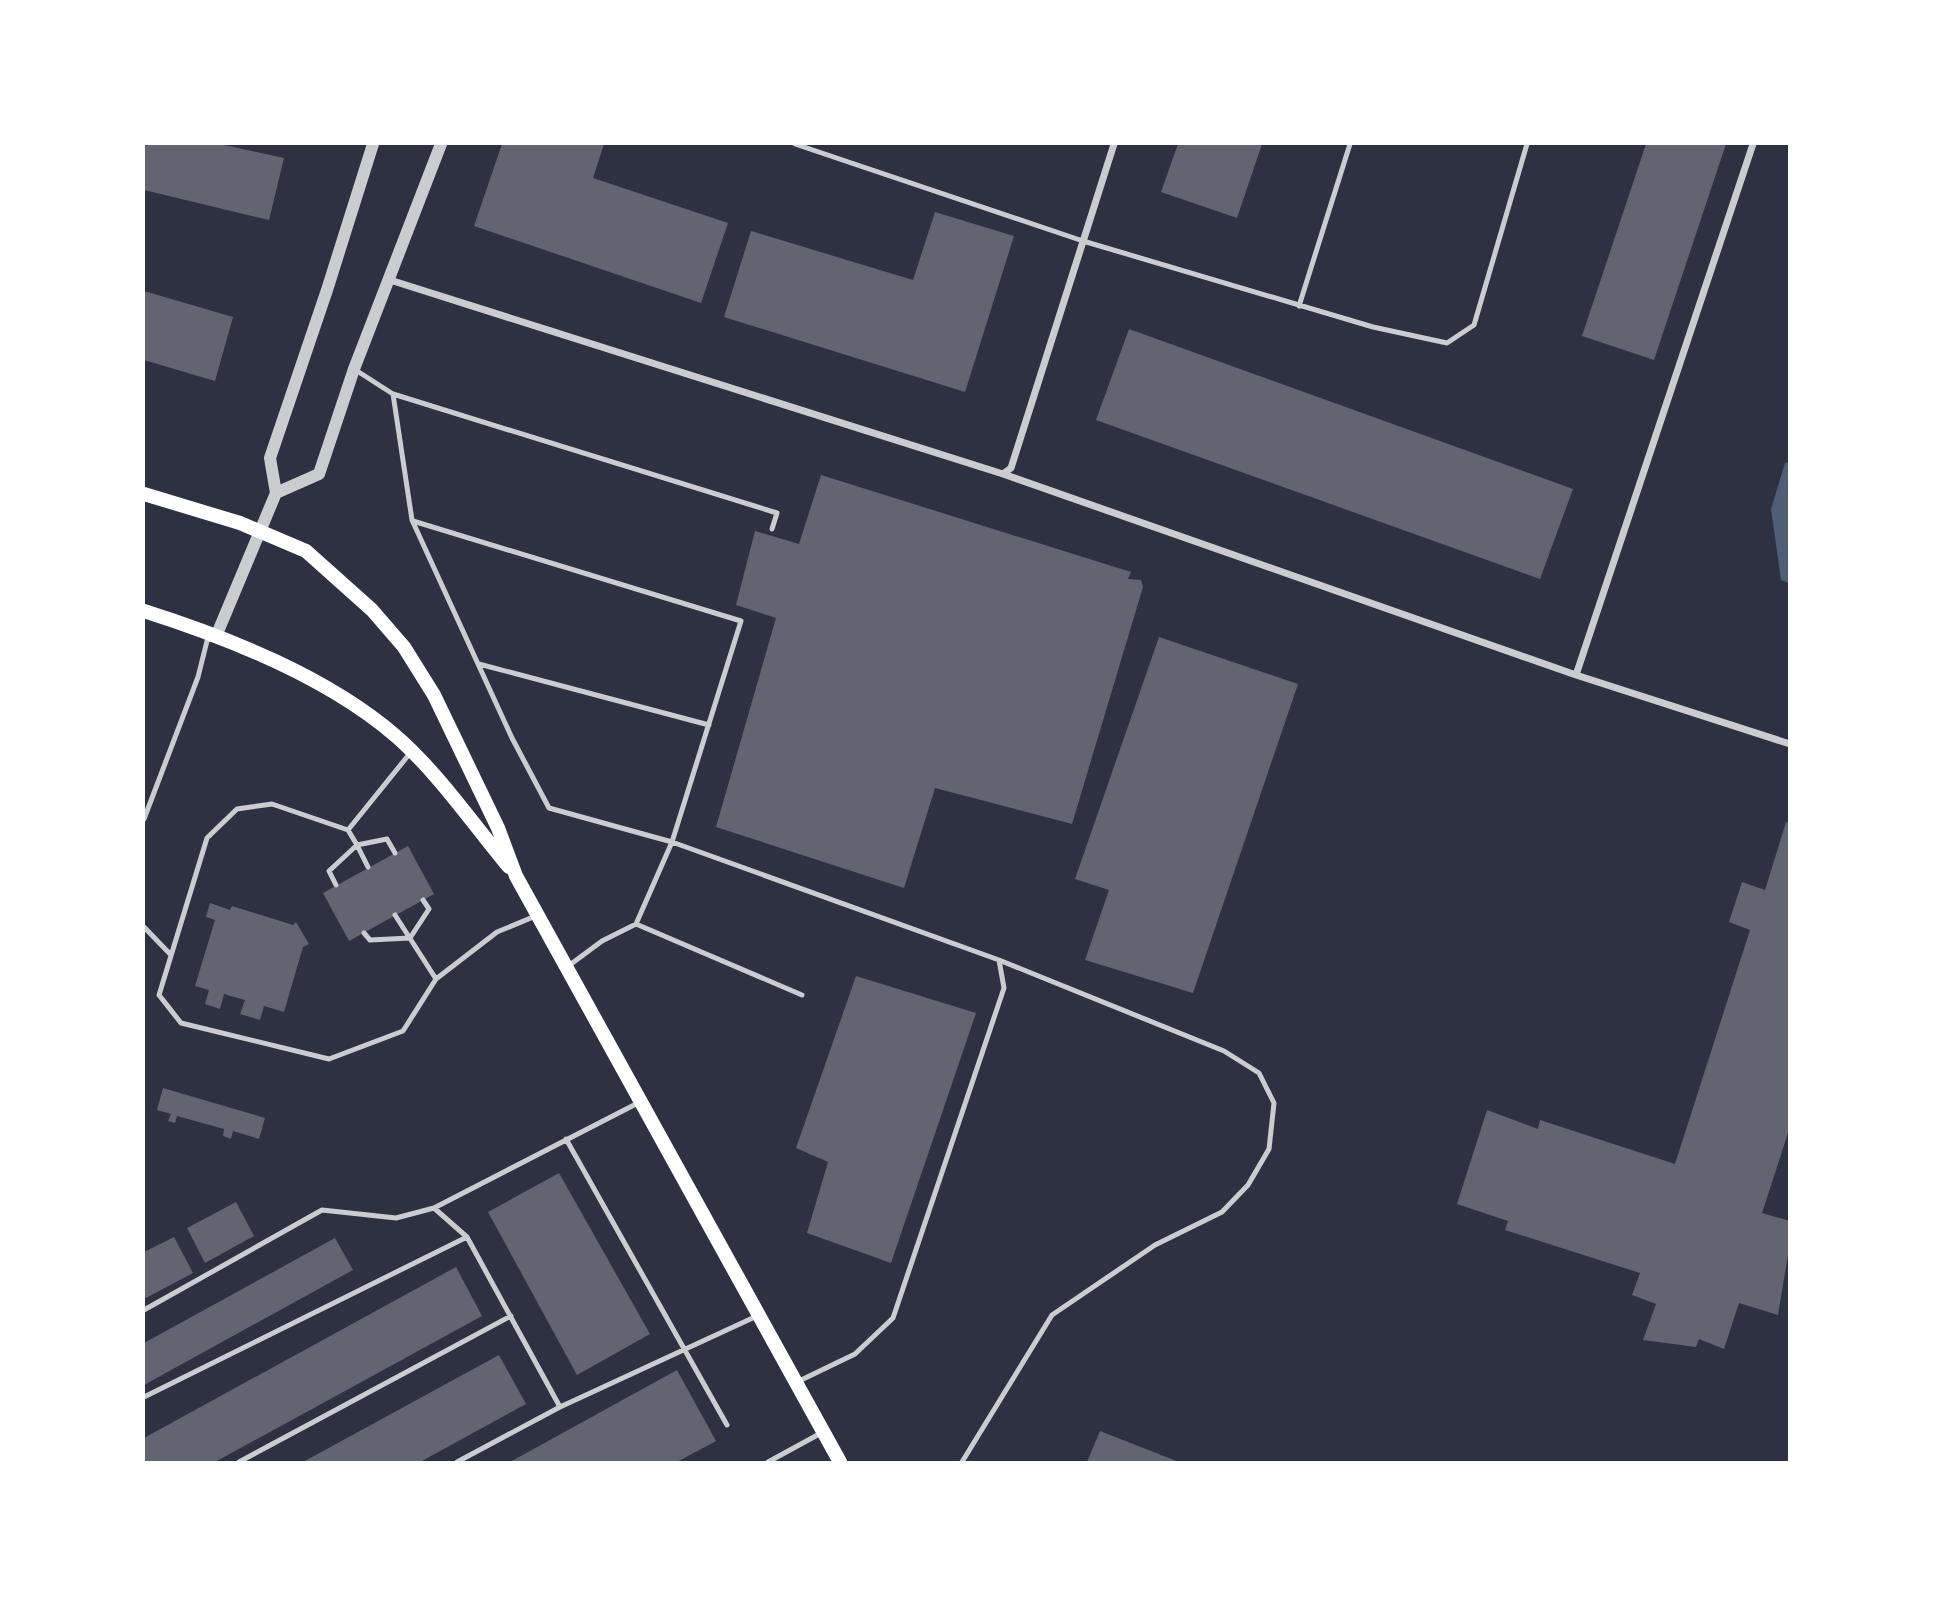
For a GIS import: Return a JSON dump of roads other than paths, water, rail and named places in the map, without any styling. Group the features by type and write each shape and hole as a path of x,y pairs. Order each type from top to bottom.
{"main road":[{"path":"144,494 240,523 306,551 372,610 404,646 434,695 498,828 516,876 840,1462"},
{"path":"144,611 217,634 354,705 397,737 516,876"}],"street":[{"path":"217,634 276,493 270,458 373,144"},
{"path":"276,493 319,474 354,369 442,144"},
{"path":"1003,474 1011,468 1114,144"},
{"path":"1576,675 1752,144"},
{"path":"390,280 1003,474 1576,675 1790,744"}],"lane":[{"path":"795,144 1083,241 1373,327 1447,343 1474,326 1527,144"},
{"path":"1299,306 1350,144"},
{"path":"354,369 393,394 777,513 772,529"},
{"path":"393,394 412,520 512,738 549,808 672,842 999,960 1224,1051 1259,1073 1274,1103 1269,1149 1248,1185 1222,1212 1155,1245 1052,1315 962,1462"},
{"path":"412,520 741,621 672,842 636,925 602,941 567,967"},
{"path":"144,819 198,677 207,641 217,634"},
{"path":"478,664 709,725"},
{"path":"348,830 411,752"},
{"path":"368,867 348,830 272,804 237,809 207,838 159,995 181,1023 329,1059 403,1031 436,979 497,932 538,915"},
{"path":"336,885 329,871 356,845 387,839 395,853"},
{"path":"410,938 429,909 423,900"},
{"path":"396,915 436,979"},
{"path":"636,925 802,995"},
{"path":"144,927 170,954"},
{"path":"364,933 370,940 410,938"},
{"path":"797,1382 855,1354 893,1318 1004,988 999,960"},
{"path":"144,1310 321,1210 396,1218 435,1208 641,1102"},
{"path":"566,1139 727,1425"},
{"path":"435,1208 467,1237 560,1407"},
{"path":"144,1397 467,1237"},
{"path":"457,1462 560,1407 759,1315"},
{"path":"239,1462 511,1316"},
{"path":"768,1462 823,1432"}],"water":[{"path":"1789,462 1789,583 1781,580 1771,509 1785,463"}]}
